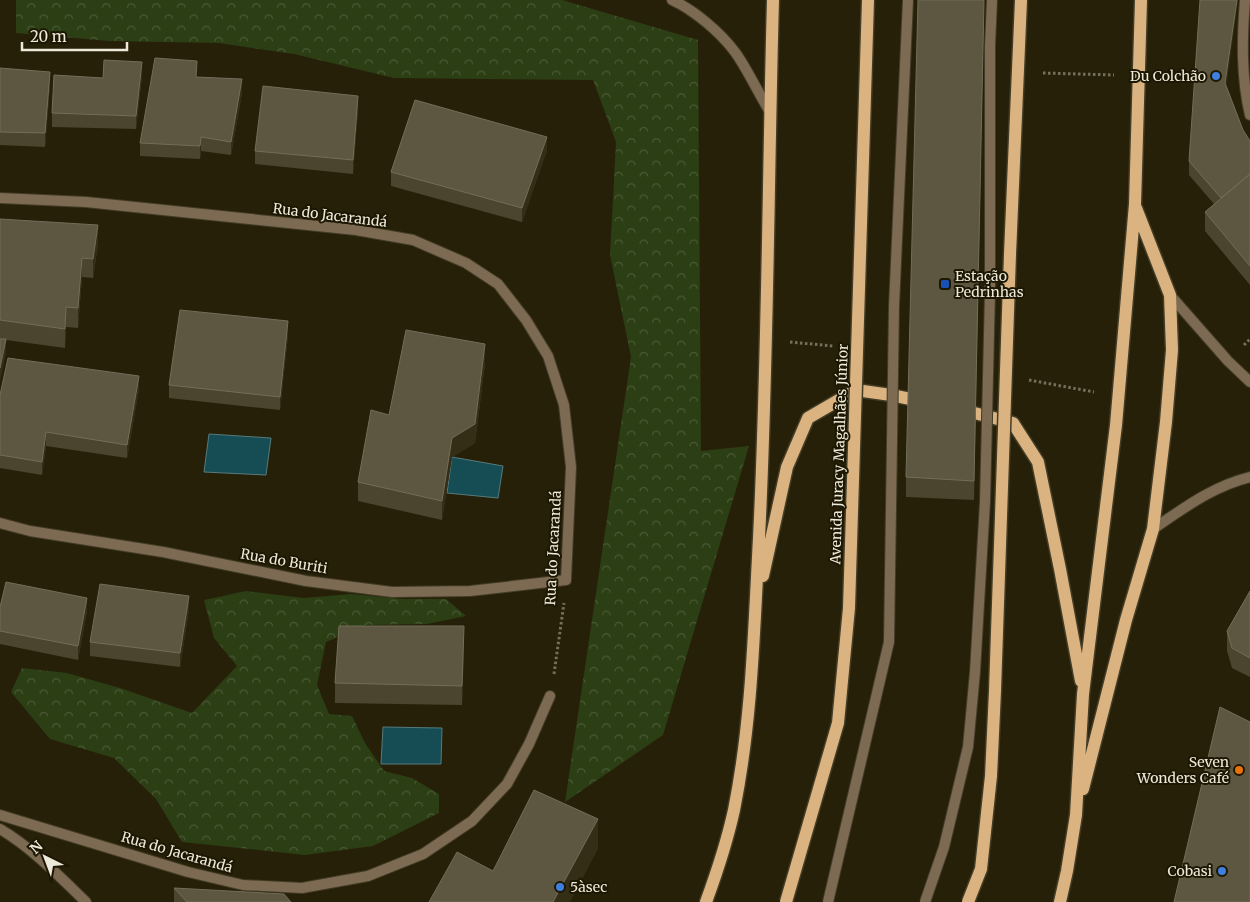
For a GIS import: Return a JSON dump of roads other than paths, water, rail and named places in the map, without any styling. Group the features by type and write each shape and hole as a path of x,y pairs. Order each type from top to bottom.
{"main road":[{"path":"706,902 720,864 735,802 752,676 763,463 773,0"},
{"name":"Avenida Juracy Magalhães Júnior","path":"786,902 838,723 841,694 849,599 868,0"},
{"path":"968,902 981,869 991,776 1021,0"},
{"path":"1076,815 1083,694 1116,425 1135,204 1141,0"},
{"path":"1060,902 1076,815 1126,620 1153,529 1168,397 1172,350 1170,296 1135,204"},
{"path":"755,613 787,467 808,418 856,390 940,405 1013,424 1038,462 1083,694"}],"street":[{"path":"672,0 686,6 712,28 734,51 770,112"},
{"path":"828,902 889,642 894,306 908,0"},
{"path":"925,902 944,847 968,747 975,672 985,502 990,302 990,46 992,0"},
{"path":"1246,0 1243,58 1246,99 1250,115"},
{"name":"Rua do Jacarandá","path":"0,198 86,202 356,230 414,240 466,263 498,284 526,320 548,356 564,405 571,467 566,580"},
{"path":"1170,296 1228,361 1250,382"},
{"path":"1153,529 1202,496 1233,481 1250,477"},
{"name":"Rua do Buriti","path":"0,523 30,531 163,552 306,581 392,592 470,591 566,580"},
{"name":"Rua do Jacarandá","path":"0,816 188,872 244,885 302,888 368,876 423,854 472,821 508,784 529,744 550,696"},
{"path":"0,829 12,836 86,902"}],"water":[{"path":"209,434 271,438 266,475 204,472"},
{"path":"452,457 503,466 498,498 447,493"},
{"path":"383,727 442,728 441,764 381,764"}],"place":[{"name":"Du Colchão","path":"1216,76"},
{"name":"Estação Pedrinhas","path":"945,284"},
{"name":"Seven Wonders Café","path":"1239,770"},
{"name":"Cobasi","path":"1222,871"},
{"name":"5àsec","path":"560,887"}]}
